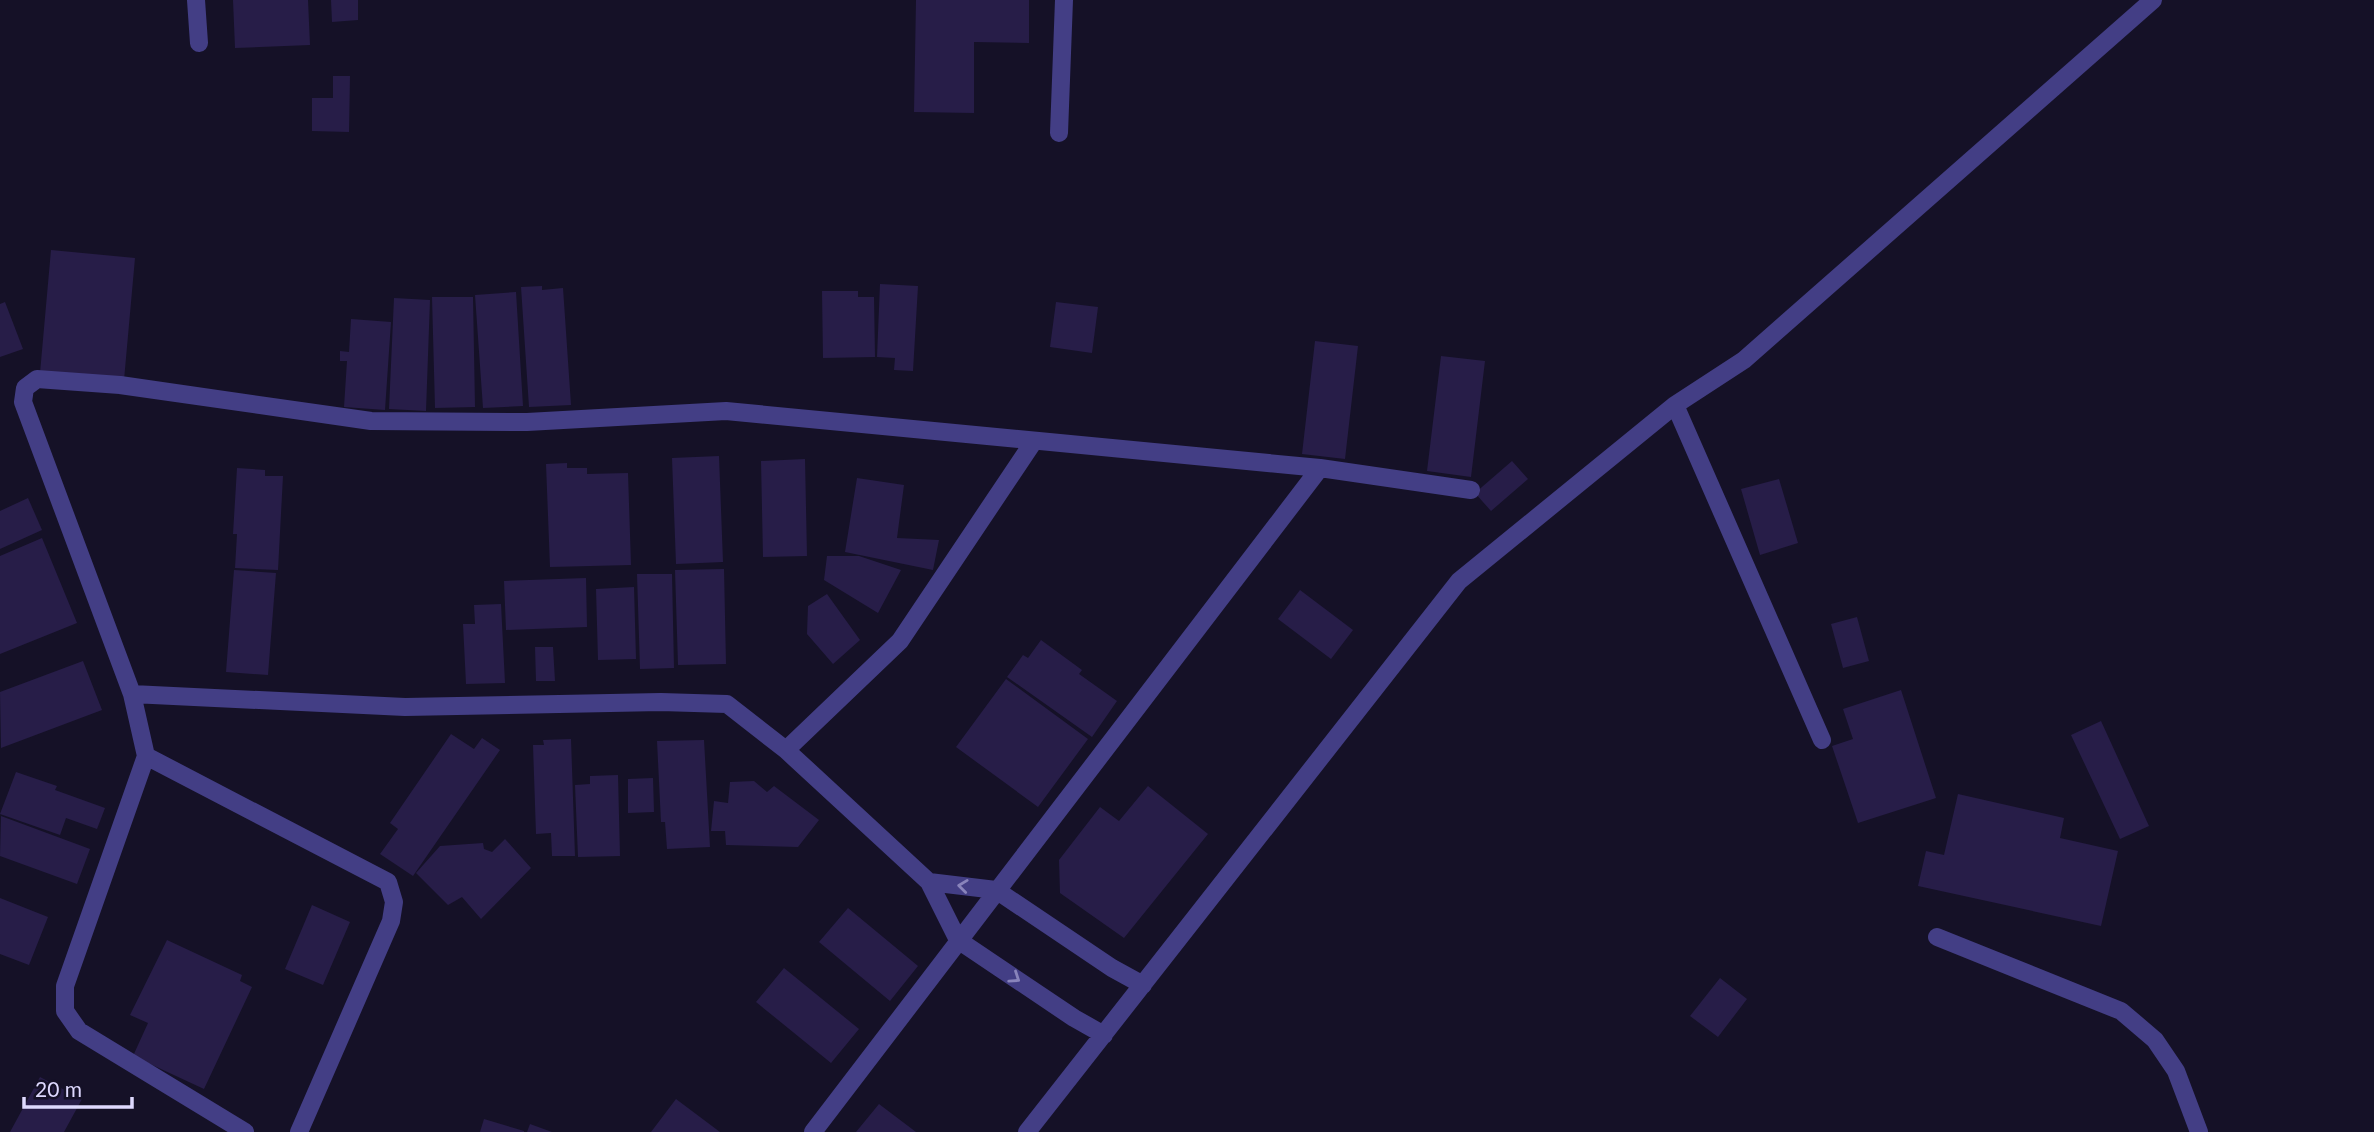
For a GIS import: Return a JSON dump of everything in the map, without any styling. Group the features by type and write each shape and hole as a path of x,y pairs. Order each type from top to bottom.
{"street":[{"path":"196,0 199,43"},
{"path":"1059,133 1064,0"},
{"path":"1027,1132 1459,582 1675,405 1744,360 2153,0"},
{"path":"245,1132 79,1031 65,1011 65,986 146,756 132,694 23,402 26,388 37,379 120,385 371,421 527,422 726,411 1320,468 1471,490"},
{"path":"1675,405 1822,740"},
{"path":"786,750 900,641 1034,441"},
{"path":"813,1132 1320,468"},
{"path":"132,694 404,707 661,702 727,704 786,750 929,882 958,940 1074,1018 1104,1035"},
{"path":"146,756 388,882 394,902 391,921 299,1132"},
{"path":"929,882 996,890 1112,968 1143,985"},
{"path":"1937,937 2121,1011 2155,1040 2176,1071 2199,1132"}],"building":[{"path":"233,0 308,0 310,45 235,48"},
{"path":"331,0 358,0 358,20 332,22"},
{"path":"916,0 1029,0 1029,43 974,42 974,113 914,112"},
{"path":"333,76 350,76 349,132 312,131 312,98 333,98"},
{"path":"51,250 135,258 124,380 40,373"},
{"path":"880,284 918,286 913,371 894,370 895,358 877,357"},
{"path":"542,286 542,290 563,288 571,405 529,407 521,287"},
{"path":"822,291 858,291 858,297 874,297 875,357 823,358"},
{"path":"516,292 523,406 483,408 475,295"},
{"path":"432,297 473,297 475,407 435,408"},
{"path":"394,298 430,300 426,411 389,409"},
{"path":"5,302 23,349 0,357 0,304"},
{"path":"1056,302 1098,307 1092,353 1050,347"},
{"path":"351,319 391,322 385,410 344,407 347,361 340,361 340,351 349,352"},
{"path":"1315,341 1358,346 1345,459 1302,454"},
{"path":"1441,356 1485,361 1471,477 1427,471"},
{"path":"719,456 723,562 676,564 672,458"},
{"path":"805,459 807,556 763,557 761,461"},
{"path":"1512,461 1528,479 1491,511 1475,493"},
{"path":"567,463 567,468 587,468 587,474 628,473 631,565 550,567 546,464"},
{"path":"237,468 265,470 265,476 283,476 278,570 235,568 237,534 233,534"},
{"path":"857,478 904,485 897,538 939,540 933,570 845,552"},
{"path":"1779,479 1798,543 1760,555 1741,489"},
{"path":"28,498 42,530 0,549 0,511"},
{"path":"42,538 77,623 0,654 0,556"},
{"path":"827,556 859,556 901,570 878,613 824,580"},
{"path":"724,569 726,664 678,665 675,570"},
{"path":"234,570 276,573 268,675 226,672"},
{"path":"637,574 672,574 674,668 640,669"},
{"path":"586,578 587,627 506,630 504,581"},
{"path":"634,587 636,659 598,660 596,589"},
{"path":"1300,590 1353,630 1331,659 1278,619"},
{"path":"827,594 860,640 833,664 807,634 808,606"},
{"path":"501,604 505,683 466,684 463,624 475,624 474,605"},
{"path":"1857,617 1869,661 1843,668 1831,624"},
{"path":"1041,640 1082,670 1079,674 1117,701 1092,737 1007,677 1023,655 1028,658"},
{"path":"535,647 553,647 555,681 536,681"},
{"path":"83,661 102,710 1,748 0,692"},
{"path":"1006,679 1088,739 1038,807 956,747"},
{"path":"1901,690 1936,798 1858,823 1832,746 1853,739 1843,709"},
{"path":"2101,721 2149,826 2120,839 2071,735"},
{"path":"451,734 474,749 482,738 500,750 413,876 380,854 398,829 390,823"},
{"path":"571,739 575,856 552,856 551,833 536,834 533,745 544,745 543,740"},
{"path":"704,740 710,847 667,849 665,822 661,822 657,741"},
{"path":"16,772 57,786 55,790 105,808 97,829 66,818 60,835 0,814"},
{"path":"618,775 620,856 578,857 575,785 590,784 590,776"},
{"path":"653,778 654,812 628,813 628,779"},
{"path":"754,781 767,792 774,786 819,820 798,847 726,845 725,831 711,831 714,801 728,803 730,782"},
{"path":"1148,786 1208,834 1124,938 1060,893 1059,860 1100,807 1119,821"},
{"path":"1958,794 2064,818 2060,838 2118,851 2101,926 1918,886 1926,851 1944,855"},
{"path":"1,816 90,849 77,884 0,856"},
{"path":"505,839 531,868 481,919 462,897 448,905 416,873 440,846 483,843 484,849 492,852"},
{"path":"0,898 48,917 29,965 0,954"},
{"path":"312,905 350,922 323,985 285,969"},
{"path":"848,908 918,966 890,1001 819,942"},
{"path":"167,940 242,975 240,981 252,987 204,1089 133,1056 148,1023 130,1015"},
{"path":"784,968 859,1029 831,1063 756,1002"},
{"path":"1720,978 1747,999 1718,1037 1690,1016"},
{"path":"40,1077 82,1099 64,1132 10,1132"},
{"path":"676,1099 720,1132 651,1132"},
{"path":"879,1104 916,1132 856,1132"},
{"path":"484,1119 524,1131 524,1132 480,1132"},
{"path":"530,1124 552,1132 527,1132"}]}
